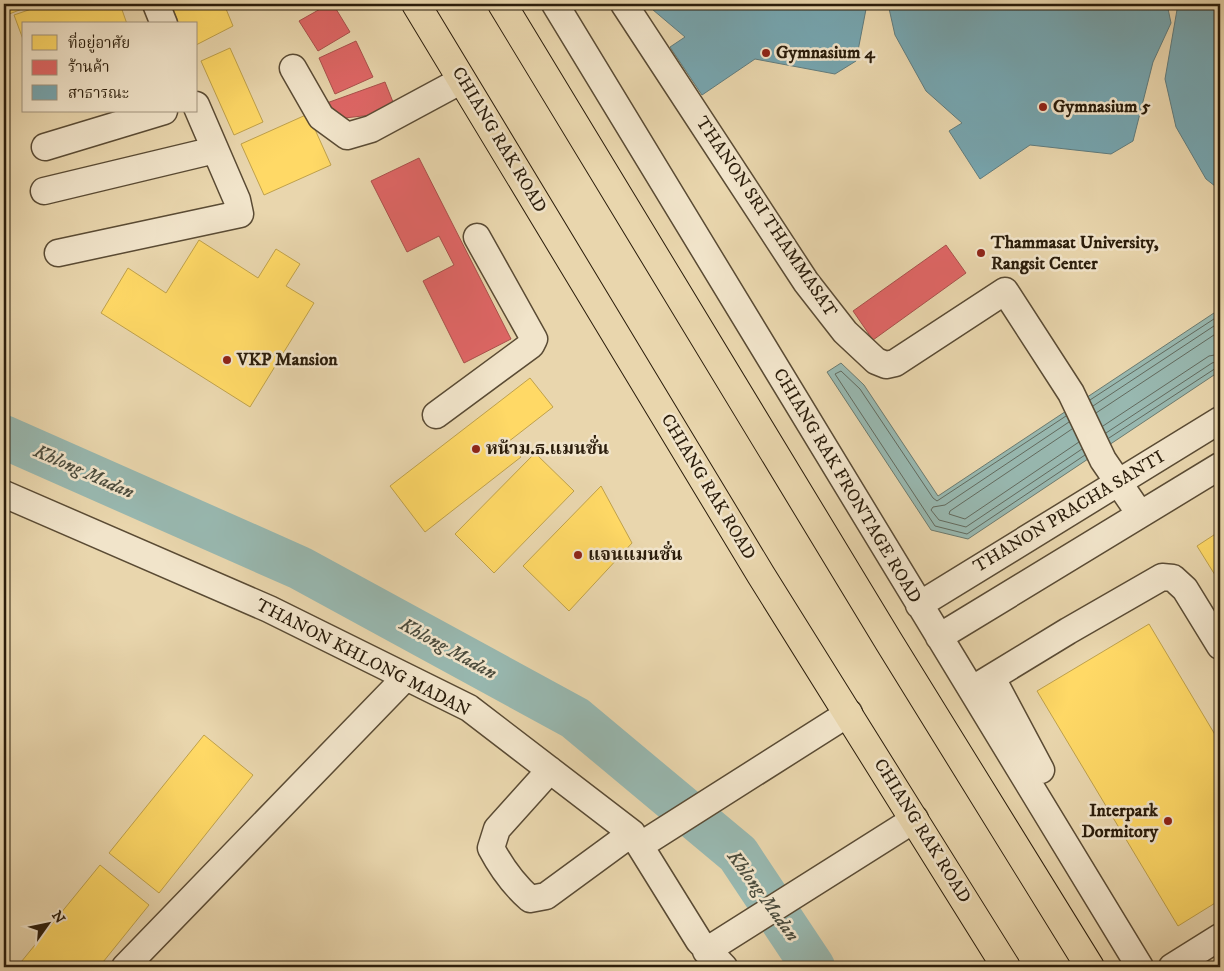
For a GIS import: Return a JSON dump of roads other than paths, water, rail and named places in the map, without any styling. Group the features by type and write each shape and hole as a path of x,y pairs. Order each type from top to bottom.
{"main road":[{"name":"CHIANG RAK ROAD","path":"416,4 761,575 1006,967"},
{"path":"502,4 888,642 1090,967"}],"street":[{"path":"156,4 163,22"},
{"name":"CHIANG RAK FRONTAGE ROAD","path":"555,4 939,637 982,684 1140,967"},
{"name":"THANON SRI THAMMASAT","path":"624,4 806,282 845,332 876,361 886,365 895,363 1005,291 1071,393 1103,460 1140,514"},
{"path":"293,68 321,117 348,136 371,128 462,80"},
{"path":"58,253 240,214 236,200 198,110"},
{"path":"45,147 161,112"},
{"path":"44,191 215,150"},
{"path":"436,415 531,344 534,339 477,237"},
{"name":"THANON PRACHA SANTI","path":"919,605 1220,420"},
{"path":"939,637 1220,466"},
{"name":"THANON KHLONG MADAN","path":"4,494 269,609 469,708 550,770 645,837 717,953"},
{"path":"1158,967 1025,744 982,684 1068,631 1162,577 1173,578 1185,589 1220,646"},
{"path":"125,967 406,677"},
{"path":"550,770 497,829 491,848 500,866 530,899 546,896 740,783 849,713"},
{"path":"717,953 814,884 915,819"},
{"path":"1172,967 1220,937"}],"water":[{"path":"1220,309 1220,371 968,539 931,530 827,372 841,363 864,385 938,496"}],"waterway":[{"name":"Khlong Madan","path":"4,437 300,568 575,718 738,854 813,967"}],"place":[{"name":"Gymnasium 4","path":"766,53"},
{"name":"Gymnasium 5","path":"1043,107"},
{"name":"Thammasat University, Rangsit Center","path":"981,253"},
{"name":"VKP Mansion","path":"227,360"},
{"name":"หน้าม.ธ.แมนชั่น","path":"476,449"},
{"name":"แจนแมนชั่น","path":"578,555"},
{"name":"Interpark Dormitory","path":"1168,821"}]}
